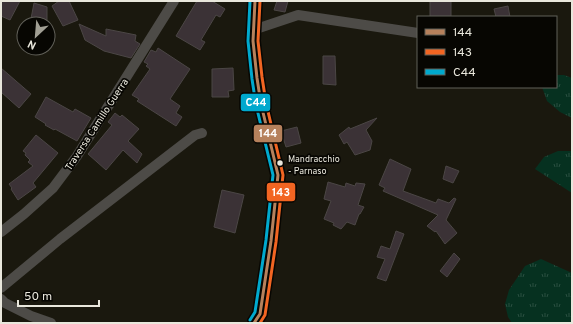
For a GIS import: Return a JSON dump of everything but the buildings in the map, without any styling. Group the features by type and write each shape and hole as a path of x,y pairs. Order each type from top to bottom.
{"street":[{"name":"Traversa Camillo Guerra","path":"1,232 53,188 81,150 174,1"},
{"path":"254,323 260,314 271,241 278,175 258,85 252,42 255,1"},
{"path":"253,30 298,15 417,33"},
{"path":"1,288 60,239 146,172 195,135 202,133"},
{"path":"1,299 5,303 31,316 51,323"}],"green space":[{"path":"557,75 564,75 572,78 572,118 560,112 547,101 542,88 557,88"},
{"path":"558,151 572,151 572,193 535,169 544,157"},
{"path":"541,259 572,273 572,323 512,323 508,317 505,304 509,290 525,266"}],"transit line":[{"name":"C44","path":"250,1 248,41 252,79 256,105 273,175 266,240 255,312 250,320"},
{"name":"144","path":"254,323 260,314 271,241 278,175 261,104 257,78 253,41 255,1"},
{"name":"143","path":"260,1 258,41 262,77 266,103 283,175 276,242 265,315 260,323"}],"place":[{"name":"Mandracchio - Parnaso","path":"280,163"}]}
